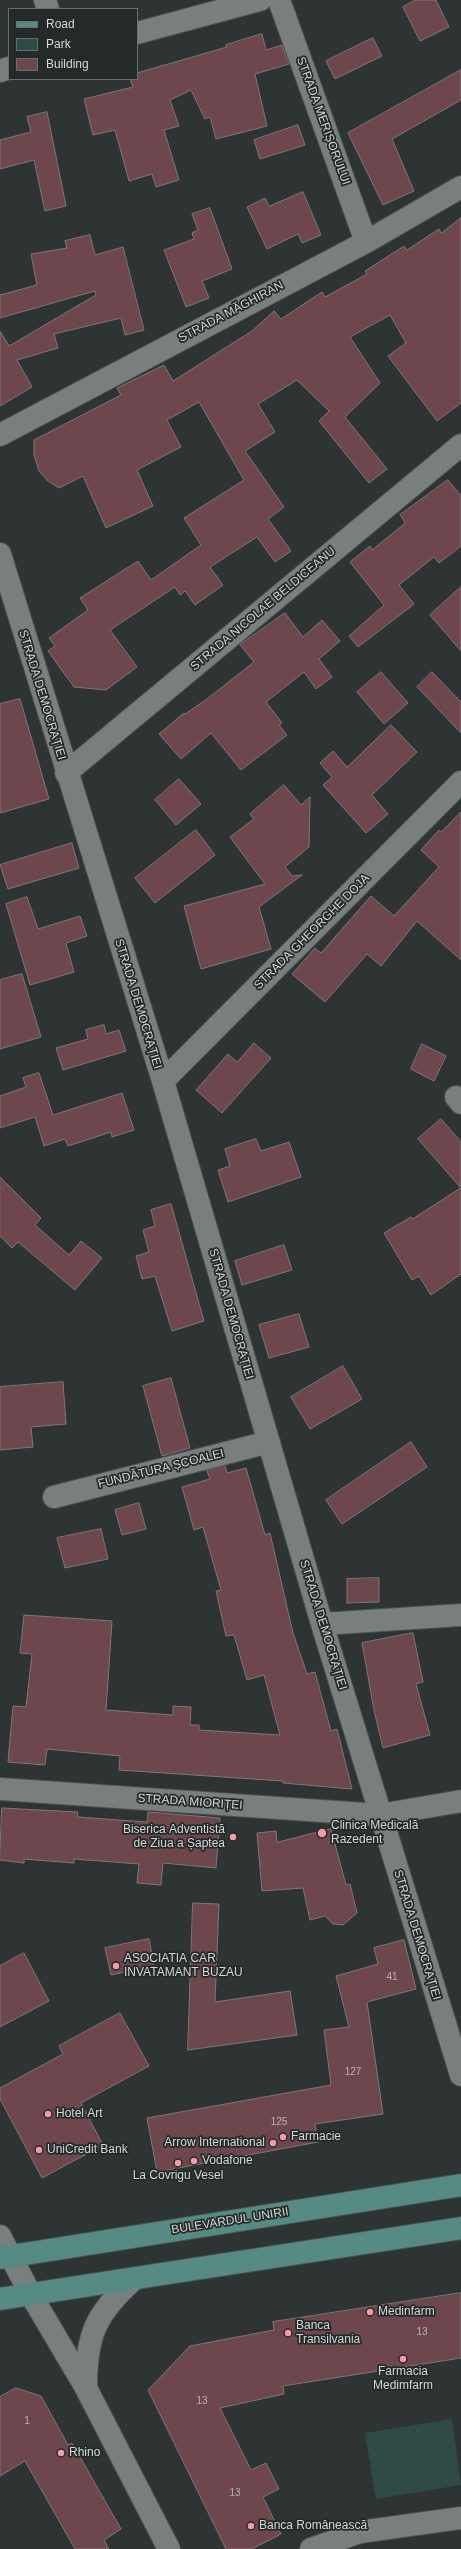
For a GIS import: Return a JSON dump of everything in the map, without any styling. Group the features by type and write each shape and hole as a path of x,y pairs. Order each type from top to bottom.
{"main road":[{"name":"BULEVARDUL UNIRII","path":"6,2258 461,2185"},
{"path":"0,2300 461,2228"}],"street":[{"path":"138,33 260,0"},
{"name":"STRADA MERIȘORULUI","path":"279,0 366,242"},
{"name":"STRADA MĂGHIRAN","path":"0,434 366,242 461,187"},
{"name":"STRADA NICOLAE BELDICEANU","path":"66,773 461,445"},
{"name":"STRADA DEMOCRAȚIEI","path":"0,554 66,773 163,1081 322,1624 461,2075"},
{"name":"STRADA GHEORGHE DOJA","path":"163,1081 461,782"},
{"name":"FUNDĂTURA ȘCOALEI","path":"54,1496 268,1442"},
{"path":"322,1624 461,1615"},
{"name":"STRADA MIORIȚEI","path":"0,1790 380,1815 461,1801"},
{"path":"0,2236 6,2258 31,2294 86,2388 169,2549"},
{"path":"86,2388 86,2356 94,2327 111,2300 134,2279"},
{"path":"311,2549 360,2532 461,2518"}],"green space":[{"path":"452,2419 461,2485 376,2499 365,2433"}],"building":[{"path":"416,0 436,0 449,27 420,41 403,7"},
{"path":"262,34 266,50 282,45 289,64 255,74 267,126 216,139 210,117 205,119 191,90 170,100 179,126 164,130 179,180 156,187 152,174 129,181 115,130 93,135 84,99 133,87 130,80 138,80 138,73 227,47 226,45"},
{"path":"373,38 382,56 335,79 326,61"},
{"path":"461,70 461,100 392,139 414,191 383,205 348,133"},
{"path":"47,112 66,206 45,211 34,160 0,169 0,140 31,132 27,117"},
{"path":"298,125 305,145 260,159 254,140"},
{"path":"303,192 321,235 302,243 298,234 267,249 247,207 265,198 269,206"},
{"path":"210,208 232,269 202,281 209,298 186,307 164,250 194,239 192,233 198,230 192,214"},
{"path":"461,218 461,403 437,421 388,356 406,343 390,315 350,337 380,383 345,417 387,469 369,483 319,421 329,411 297,380 258,404 275,432 245,451 284,507 268,519 291,551 275,562 257,537 210,567 223,585 195,605 185,591 180,595 175,587 110,630 137,667 106,690 74,687 48,651 55,646 49,638 88,610 80,598 138,561 151,580 201,545 184,518 244,480 199,402 167,420 181,447 137,470 153,506 106,528 83,476 59,488 48,481 39,471 34,455 34,440 121,395 117,388 164,365 173,381 252,331 274,311 281,319 322,292 325,297 367,274 365,271 404,246 407,250 439,229 441,233"},
{"path":"90,235 95,255 123,247 144,330 125,335 121,318 54,334 58,348 17,360 32,387 0,406 0,331 9,346 96,295 95,291 0,318 0,295 37,285 31,254 67,248 65,241"},
{"path":"448,480 461,496 461,546 439,563 434,557 399,585 414,604 358,647 349,636 384,605 350,562 370,546 372,550 403,525 405,522 400,515"},
{"path":"461,587 461,651 430,615"},
{"path":"285,613 303,637 322,620 340,641 319,659 332,677 316,689 304,672 266,702 282,723 279,725 287,735 241,770 211,733 181,759 159,734 184,713 185,714 207,699 254,662 240,645"},
{"path":"381,672 408,703 384,724 357,692"},
{"path":"432,672 461,702 461,733 417,687"},
{"path":"20,699 49,799 0,813 0,704"},
{"path":"391,725 417,752 372,795 388,814 366,833 323,785 332,777 320,763 333,751 347,767"},
{"path":"179,779 201,804 176,825 155,800"},
{"path":"284,785 301,805 310,797 309,847 285,867 292,876 302,875 259,907 271,949 201,969 184,906 265,884 230,837 254,819 250,814"},
{"path":"461,812 461,960 417,921 381,966 367,954 325,1002 292,974 315,948 321,953 371,896 394,916 439,867 421,850 439,830 441,832"},
{"path":"196,830 215,855 155,903 135,878"},
{"path":"72,843 79,868 8,889 0,865"},
{"path":"27,897 38,929 80,916 87,936 66,943 74,972 30,985 6,904"},
{"path":"22,974 41,1037 0,1049 0,980"},
{"path":"104,1025 106,1034 119,1030 126,1051 63,1070 56,1048 88,1039 86,1030"},
{"path":"254,1043 271,1058 222,1113 196,1090 228,1054 237,1062"},
{"path":"422,1044 446,1056 434,1081 411,1069"},
{"path":"39,1073 53,1115 122,1093 134,1130 112,1137 111,1132 68,1146 65,1139 44,1146 35,1117 0,1128 0,1096 26,1087 23,1078"},
{"path":"441,1119 461,1142 461,1188 418,1139"},
{"path":"256,1139 261,1151 289,1142 301,1177 228,1202 218,1170 230,1166 225,1149"},
{"path":"0,1177 41,1218 35,1225 69,1255 81,1241 102,1258 75,1290 18,1242 12,1248 0,1236"},
{"path":"461,1188 461,1274 431,1295 419,1276 412,1280 384,1233 411,1217 412,1219"},
{"path":"171,1204 204,1321 172,1331 155,1276 142,1279 136,1256 149,1252 143,1230 155,1226 151,1210"},
{"path":"284,1245 292,1270 242,1285 235,1261"},
{"path":"299,1314 309,1347 269,1358 259,1325"},
{"path":"343,1366 362,1399 310,1429 291,1397"},
{"path":"171,1378 190,1448 162,1456 143,1386"},
{"path":"63,1382 66,1424 31,1427 33,1447 0,1450 0,1387"},
{"path":"411,1442 427,1467 342,1524 326,1500"},
{"path":"225,1466 227,1473 246,1468 265,1535 270,1533 293,1633 307,1674 315,1672 331,1731 337,1729 352,1789 283,1783 283,1781 119,1770 120,1756 47,1749 45,1765 8,1762 13,1706 26,1707 32,1654 20,1653 24,1615 112,1621 106,1710 173,1715 173,1706 191,1707 190,1725 199,1725 199,1730 280,1735 264,1675 247,1680 234,1635 226,1636 216,1591 221,1590 203,1527 194,1530 182,1487 210,1479 207,1471"},
{"path":"139,1503 146,1529 122,1535 115,1510"},
{"path":"101,1529 108,1559 65,1568 57,1538"},
{"path":"379,1578 379,1602 347,1603 347,1579"},
{"path":"413,1633 423,1682 416,1684 430,1735 383,1748 374,1710 362,1643"},
{"path":"2,1808 78,1812 77,1817 147,1822 148,1812 220,1818 216,1868 163,1863 161,1885 137,1883 139,1864 74,1859 74,1863 24,1859 24,1863 0,1860"},
{"path":"331,1829 346,1885 350,1884 357,1913 343,1925 333,1924 325,1916 310,1920 303,1888 262,1891 257,1833 276,1831 277,1842"},
{"path":"193,1903 219,1904 215,2002 290,1991 297,2035 188,2050"},
{"path":"149,1939 154,1966 111,1975 105,1948"},
{"path":"404,1940 416,1989 367,2002 383,2114 315,2124 318,2142 157,2172 147,2118 331,2085 324,2030 349,2027 336,1976 378,1964 374,1948"},
{"path":"24,1953 49,2001 0,2027 0,1966"},
{"path":"120,2013 149,2066 81,2103 103,2145 42,2178 0,2099 0,2088 63,2054 59,2046"},
{"path":"461,2293 461,2358 283,2386 284,2394 220,2408 251,2470 266,2463 279,2489 263,2497 281,2534 252,2549 226,2549 148,2390 190,2346 274,2330 273,2322"},
{"path":"16,2388 41,2396 68,2445 72,2443 121,2529 104,2540 109,2549 75,2549 25,2461 0,2476 0,2397"}],"place":[{"name":"Clinica Medicală Razedent","path":"322,1833"},
{"name":"Biserica Adventistă de Ziua a Șaptea","path":"233,1837"},
{"name":"ASOCIATIA CAR INVATAMANT BUZAU","path":"116,1966"},
{"name":"Hotel Art","path":"48,2114"},
{"name":"Farmacie","path":"283,2137"},
{"name":"Arrow International","path":"273,2143"},
{"name":"UniCredit Bank","path":"39,2150"},
{"name":"Vodafone","path":"194,2161"},
{"name":"La Covrigu Vesel","path":"178,2163"},
{"name":"Medinfarm","path":"370,2312"},
{"name":"Banca Transilvania","path":"288,2333"},
{"name":"Farmacia Medimfarm","path":"403,2359"},
{"name":"Rhino","path":"61,2453"},
{"name":"Banca Românească","path":"251,2526"}]}
